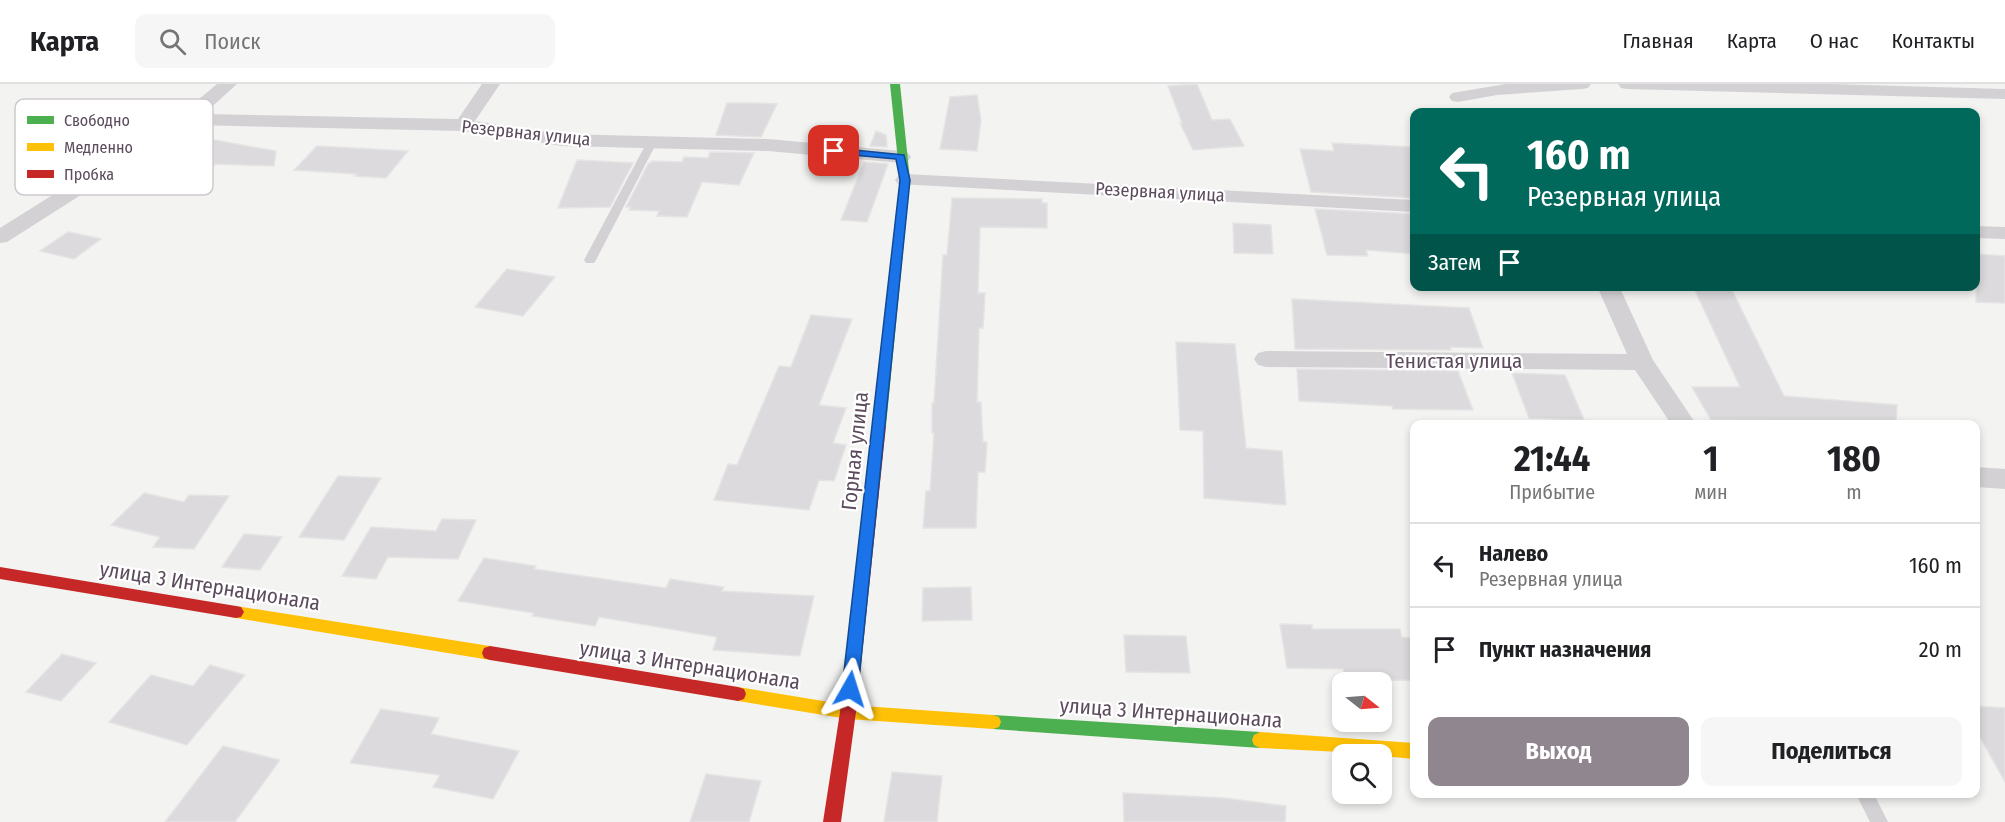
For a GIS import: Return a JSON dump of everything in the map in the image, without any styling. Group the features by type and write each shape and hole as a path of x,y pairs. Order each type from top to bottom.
{"street":[{"path":"210,99 228,84"},
{"path":"463,125 491,84"},
{"name":"Горная улица","path":"832,822 848,712 905,180 895,84"},
{"path":"1469,108 1458,97 1497,90 1582,84"},
{"path":"1627,84 2005,94"},
{"name":"Резервная улица","path":"213,120 463,125 562,140 768,145 901,157"},
{"name":"Резервная улица","path":"905,180 1410,206"},
{"path":"0,237 67,195"},
{"path":"1980,232 2005,233"},
{"path":"1610,291 1642,362 1681,420"},
{"name":"Тенистая улица","path":"1266,359 1642,362"},
{"path":"1980,477 2005,479"},
{"name":"улица 3 Интернационала","path":"0,573 848,712 1410,751"}],"lane":[{"path":"590,260 652,142"},
{"path":"1867,798 1879,822"}],"building":[{"path":"1197,84 1212,120 1230,119 1244,146 1193,150 1180,123 1182,123 1168,86"},
{"path":"977,95 981,120 977,151 940,149 950,97"},
{"path":"727,103 777,104 761,137 716,135"},
{"path":"876,131 886,135 887,147 870,146"},
{"path":"213,140 276,151 274,166 216,164 213,166"},
{"path":"1332,143 1410,147 1410,198 1311,192 1300,149 1334,151"},
{"path":"317,146 408,151 386,178 294,170"},
{"path":"710,152 754,153 739,185 702,182 687,217 657,216 659,211 629,210 631,207 626,207 648,164 653,161 682,162 684,157 708,158"},
{"path":"577,160 633,163 610,207 558,208"},
{"path":"864,162 888,164 867,222 841,220"},
{"path":"952,198 1042,199 1042,203 1047,203 1047,228 980,227 978,293 985,293 983,328 979,328 977,402 981,402 983,442 987,442 985,472 978,472 976,528 923,528 926,491 930,491 934,433 932,433 932,403 934,403 943,255 947,255"},
{"path":"1315,209 1410,214 1410,254 1366,250 1368,256 1327,255"},
{"path":"1233,223 1271,225 1273,254 1234,253"},
{"path":"68,232 101,239 74,259 40,251"},
{"path":"1980,254 2005,256 2005,303 1976,302 1976,291 1980,291"},
{"path":"507,269 555,277 523,316 475,307"},
{"path":"1695,291 1732,291 1784,396 1897,405 1896,420 1711,420 1692,387 1740,387"},
{"path":"1292,299 1469,308 1483,348 1450,347 1451,350 1295,349"},
{"path":"811,315 852,319 819,405 846,408 833,443 846,445 834,481 819,480 809,510 714,500 728,464 737,465 779,366 791,367"},
{"path":"1176,342 1235,344 1246,448 1282,451 1286,505 1204,498 1203,431 1180,430"},
{"path":"1297,369 1458,371 1473,410 1393,409 1392,406 1299,401"},
{"path":"1512,373 1565,375 1584,420 1529,418"},
{"path":"338,476 381,478 344,540 299,537"},
{"path":"144,493 184,502 189,495 229,496 194,549 153,547 160,537 111,525"},
{"path":"442,519 476,520 458,559 388,557 376,579 342,576 371,527 436,531"},
{"path":"244,534 282,537 260,570 222,567"},
{"path":"484,558 536,566 534,569 666,588 670,579 724,587 722,591 814,596 800,656 713,650 717,637 599,617 595,626 532,616 534,613 458,601"},
{"path":"971,587 972,620 922,621 923,588"},
{"path":"1280,624 1312,625 1312,629 1400,629 1402,637 1410,638 1410,680 1392,680 1392,672 1344,672 1343,669 1287,668"},
{"path":"1124,635 1186,636 1190,673 1126,672"},
{"path":"62,654 96,663 61,701 26,692"},
{"path":"210,665 245,675 187,745 109,722 151,675 193,686"},
{"path":"1980,706 2005,708 2005,782 1980,737"},
{"path":"381,709 439,718 431,734 519,751 493,799 433,787 440,775 350,763"},
{"path":"223,746 280,760 235,822 165,822"},
{"path":"892,772 942,776 937,822 884,822"},
{"path":"706,774 761,781 749,822 690,822"},
{"path":"1123,793 1225,798 1286,806 1285,822 1124,822"}],"traffic: fast":[{"path":"879,426 905,180 895,84"},
{"path":"993,722 1260,740"}],"traffic: slow":[{"path":"236,612 490,653"},
{"path":"738,694 848,712 993,722"},
{"path":"1260,740 1410,751"}],"traffic: jam":[{"path":"832,822 848,712 879,426"},
{"path":"0,573 236,612"},
{"path":"490,653 738,694"}],"route":[{"path":"834,151 901,157 905,180 850,689"}]}
